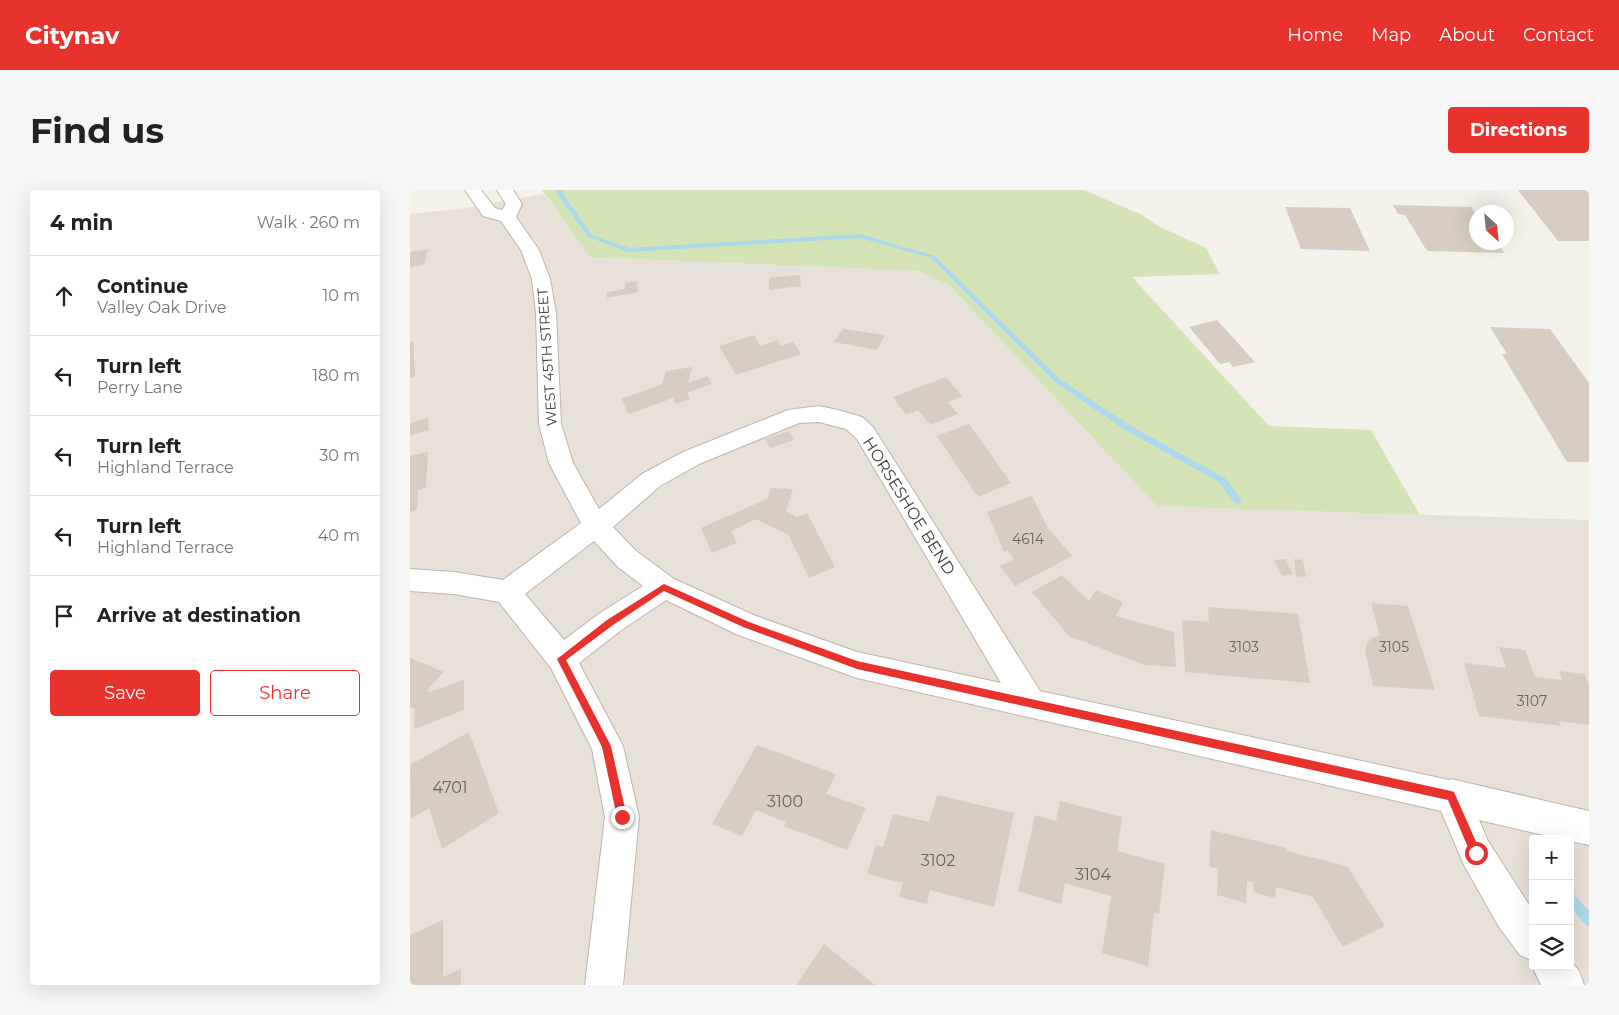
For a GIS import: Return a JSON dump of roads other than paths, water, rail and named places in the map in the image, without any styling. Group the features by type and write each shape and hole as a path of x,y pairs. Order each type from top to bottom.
{"street":[{"path":"473,190 489,212 507,217 514,204 505,190"},
{"name":"WEST 45TH STREET","path":"507,217 530,250 541,279 546,313 550,424 559,455 581,502 596,526 627,559 664,587 746,625 857,665 1589,828"},
{"name":"HORSESHOE BEND","path":"507,592 596,526 651,480 691,458 796,415 819,414 854,423 866,434 1029,702"},
{"path":"410,580 454,582 507,592 561,659 607,746 622,817 604,985"},
{"path":"561,659 610,622 664,587"},
{"path":"1451,796 1476,853 1512,914 1529,937"},
{"path":"1554,970 1565,985"}],"waterway":[{"path":"559,190 590,236 628,250 860,236 933,257 1058,381 1128,428 1222,480 1238,501"},
{"path":"1574,903 1589,920"}]}
